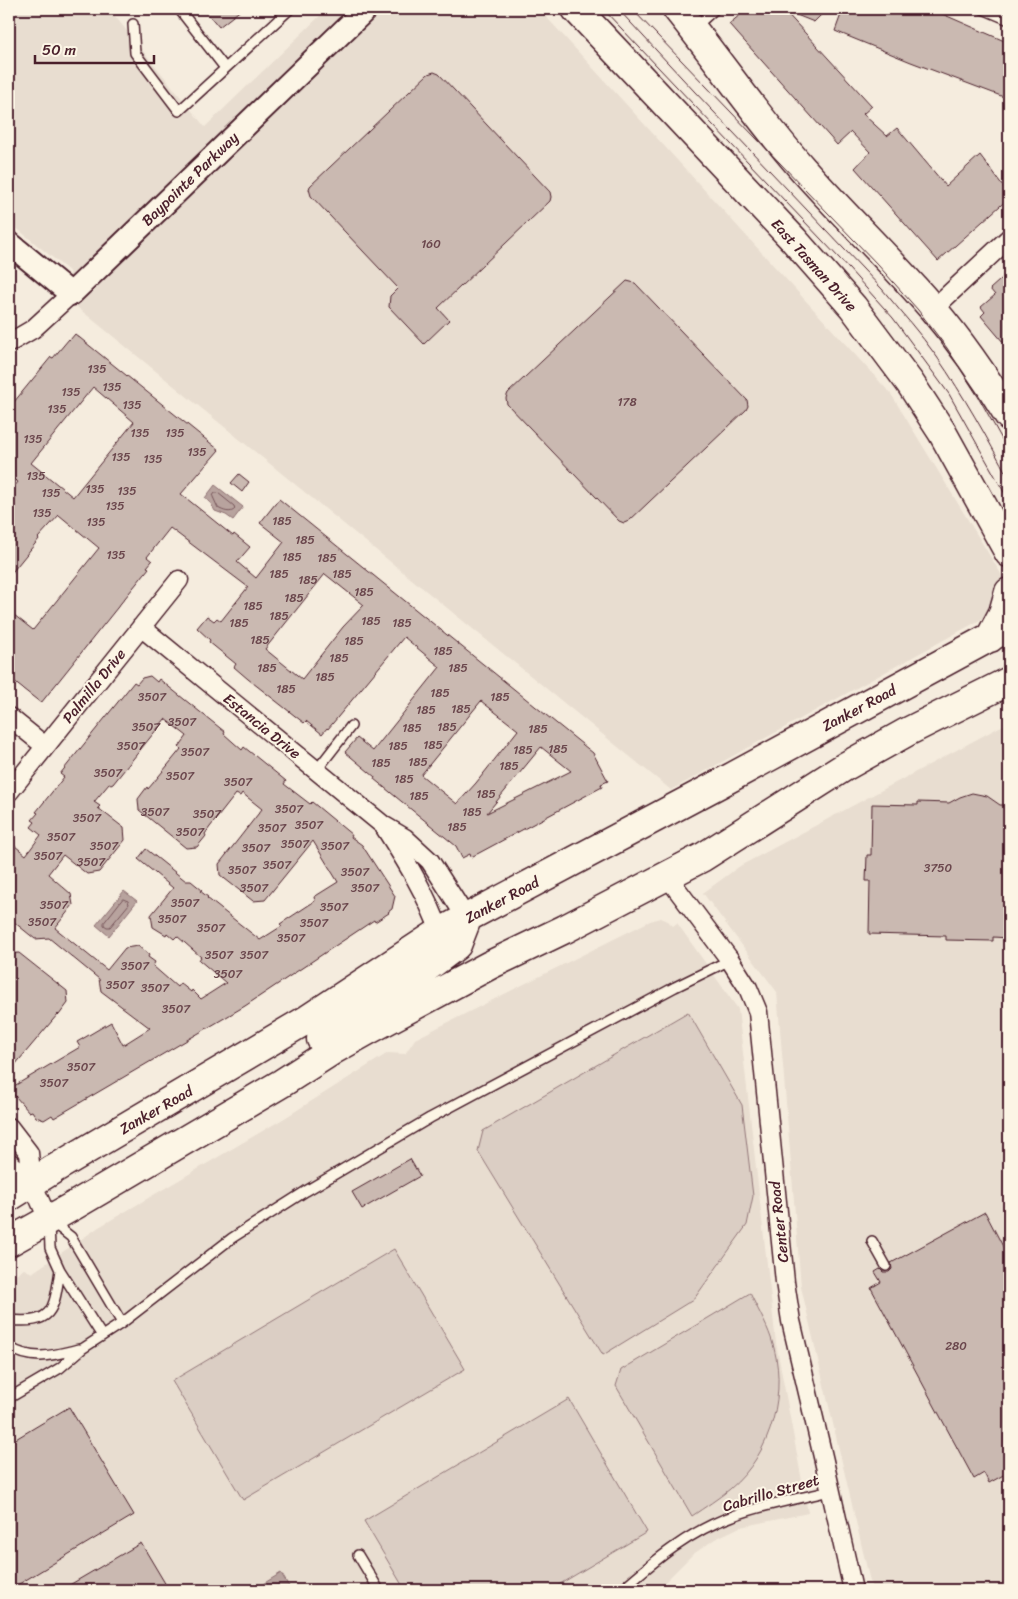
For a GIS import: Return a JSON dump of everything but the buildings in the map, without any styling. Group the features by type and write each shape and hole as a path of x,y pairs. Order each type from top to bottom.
{"main road":[{"name":"East Tasman Drive","path":"576,9 794,240 852,307 910,383 942,432 1009,553"},
{"path":"685,19 773,135 801,168 899,270 933,309 989,383 1009,416"},
{"path":"999,632 1009,592"},
{"name":"Zanker Road","path":"9,1197 308,1019 440,932 999,632"},
{"path":"9,1242 282,1084 335,1050 404,1010 703,857 846,766 907,732 1009,682"},
{"path":"282,1084 325,1035 457,945 467,919"}],"street":[{"name":"Baypointe Parkway","path":"9,343 33,329 71,294 366,9"},
{"path":"933,309 1009,238"},
{"path":"9,243 71,294"},
{"name":"Palmilla Drive","path":"9,792 179,580"},
{"name":"Estancia Drive","path":"141,628 383,825 405,838 430,861 467,919"},
{"path":"9,717 45,746"},
{"name":"Estancia Drive","path":"383,825 410,868 432,911 440,932"},
{"name":"Center Road","path":"667,876 730,960 748,988 758,1012 785,1282 793,1330 852,1590"},
{"path":"9,1127 29,1154 32,1183 48,1219"},
{"path":"9,1162 32,1183"}],"lane":[{"path":"178,9 225,68"},
{"path":"133,24 135,52 179,111 290,9"},
{"path":"685,19 715,9"},
{"path":"983,9 1009,20"},
{"path":"316,771 351,726"},
{"path":"9,1398 60,1368 82,1348 122,1323 232,1238 306,1191 430,1118 730,960"},
{"path":"48,1219 71,1237 122,1323"},
{"path":"48,1219 50,1248 60,1270 102,1336"},
{"path":"872,1241 886,1266"},
{"path":"9,1320 34,1321 44,1317 52,1308 60,1270"},
{"path":"9,1347 35,1357 50,1356 82,1348"},
{"name":"Cabrillo Street","path":"621,1590 640,1573 699,1531 732,1516 830,1490"},
{"path":"358,1555 379,1590"}],"shaded area":[{"path":"9,9 109,9 205,127 327,9 539,9 891,394 1009,587 1009,604 671,790 77,307 69,271 9,222"},
{"path":"1009,722 1009,1590 872,1590 801,1287 777,992 703,893 740,866"},
{"path":"661,918 673,926 677,923 738,1009 776,1343 808,1513 740,1527 715,1539 692,1555 657,1590 9,1590 9,1278 24,1269 32,1273 99,1227 283,1119 388,1053 405,1054 415,1039 650,921"},
{"path":"688,1012 742,1105 753,1196 747,1225 694,1299 603,1355 478,1151 483,1131"},
{"path":"394,1249 465,1369 243,1500 172,1381"},
{"path":"750,1293 769,1332 776,1358 778,1379 773,1420 757,1458 745,1475 725,1493 692,1516 616,1386 621,1370"},
{"path":"569,1399 647,1532 550,1590 405,1590 364,1521"}],"water":[{"path":"215,485 243,507 233,520 215,511 210,502 205,498"},
{"path":"124,891 137,901 109,936 96,925"},
{"path":"281,1573 291,1590 253,1590"}],"tram line":[{"path":"603,9 840,259 893,318 949,394 1009,501"},
{"path":"618,9 882,289 910,322 957,387 1009,479"},
{"path":"632,9 878,265 918,310 947,348 979,398 1009,452"}]}
